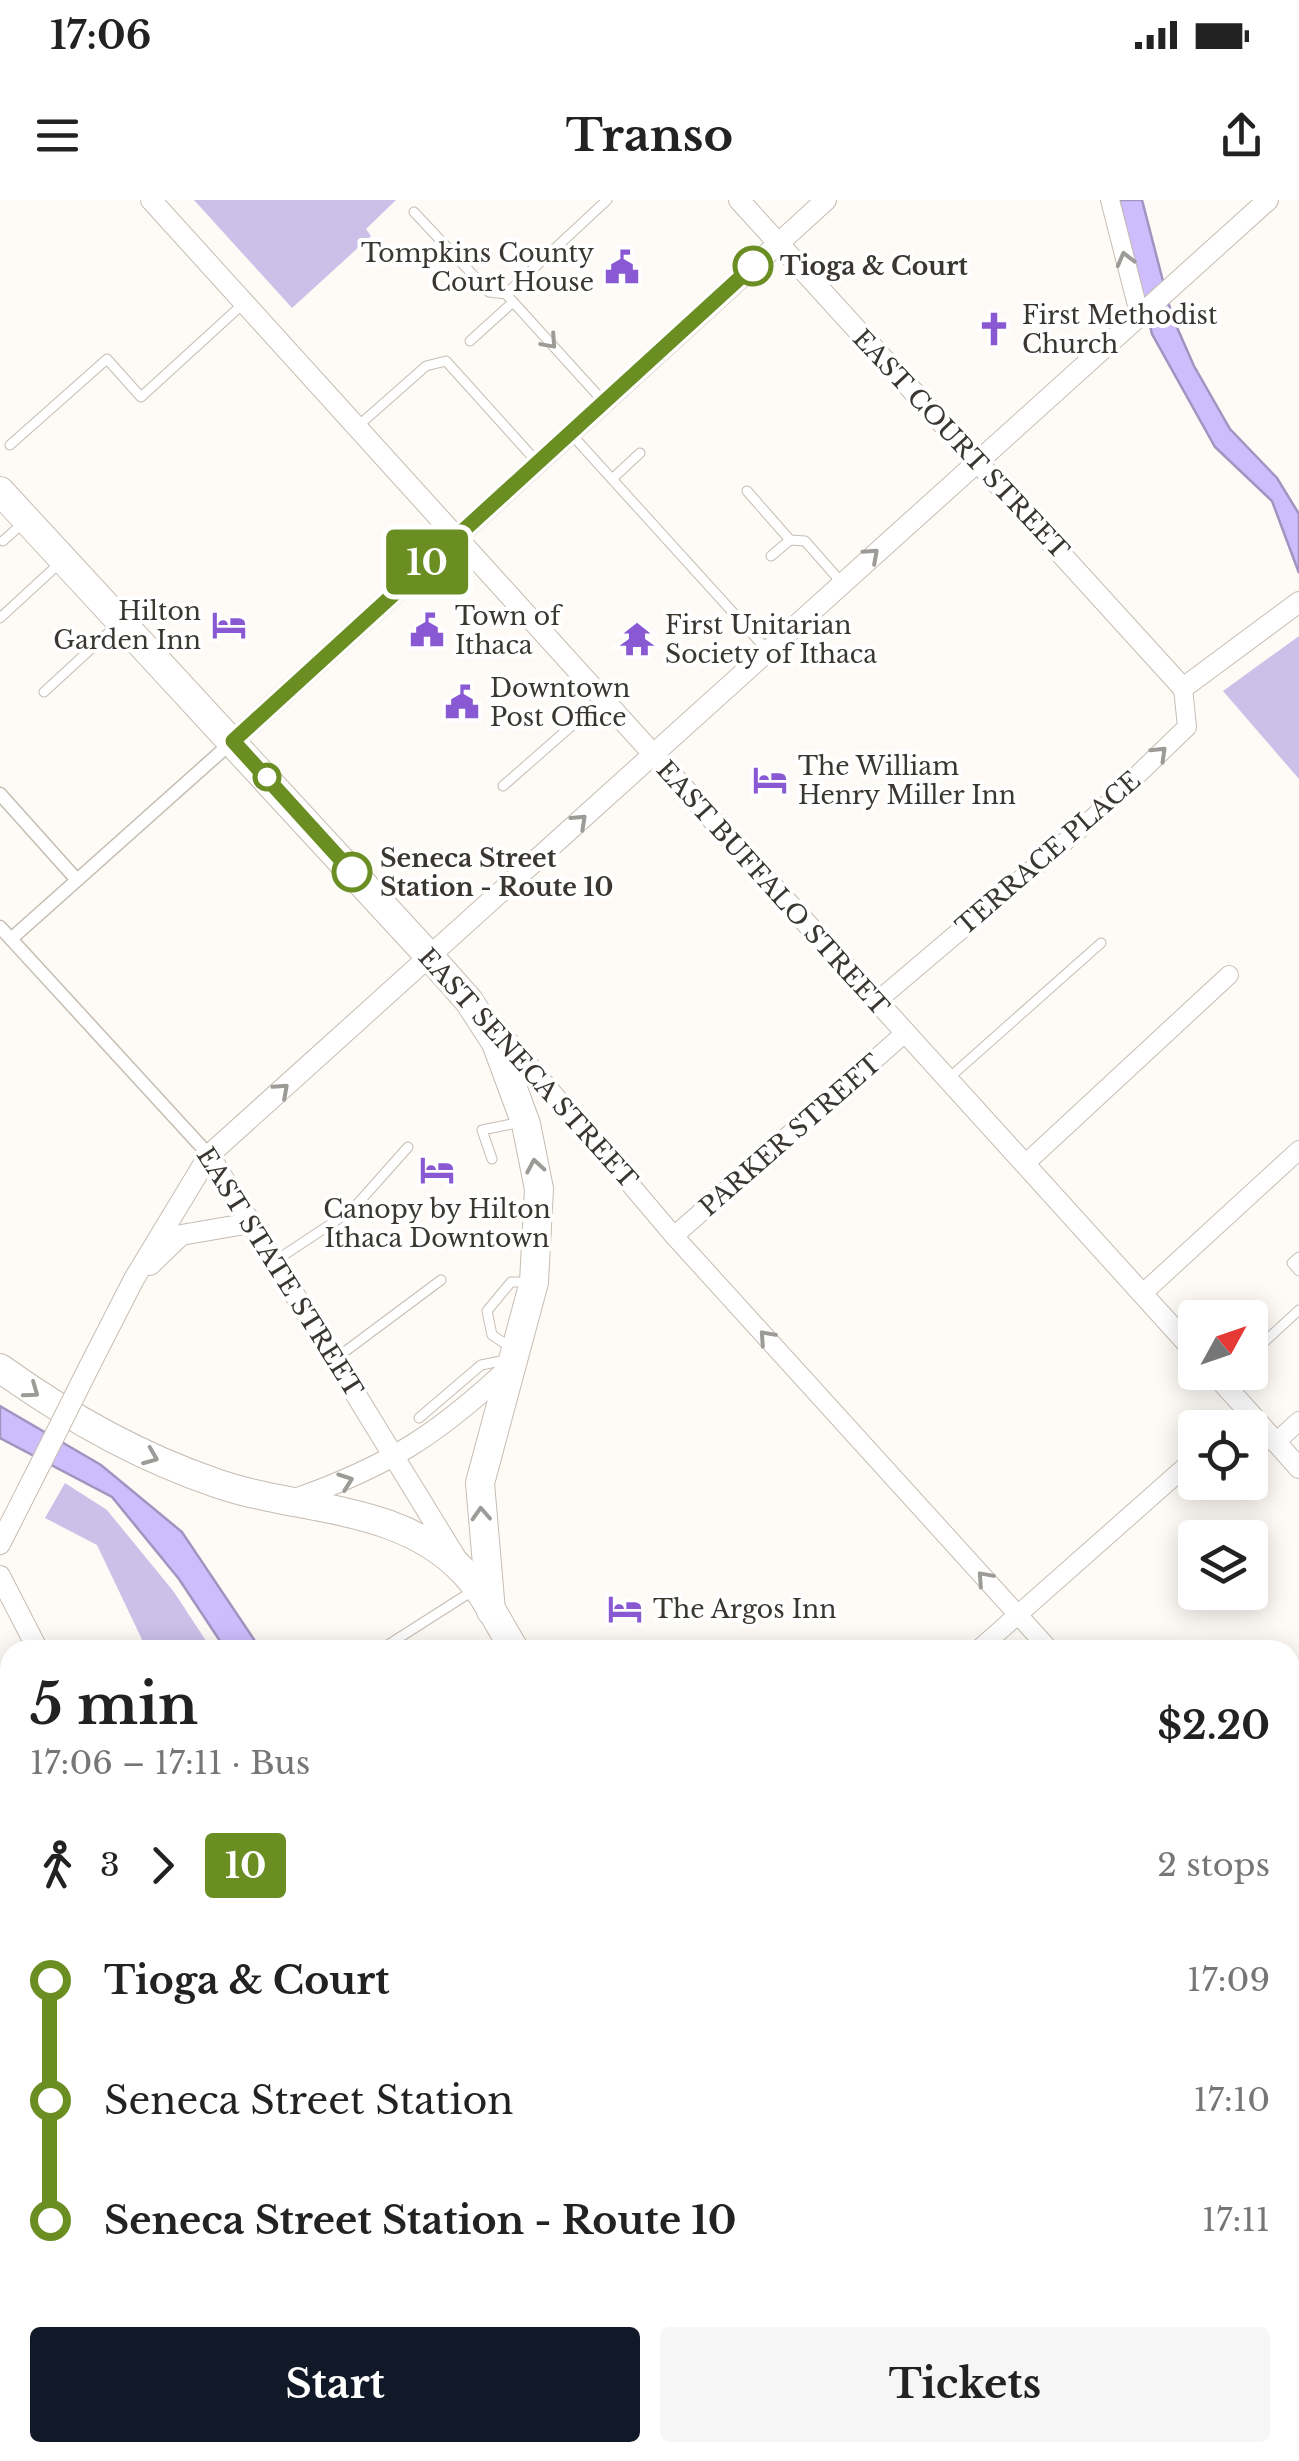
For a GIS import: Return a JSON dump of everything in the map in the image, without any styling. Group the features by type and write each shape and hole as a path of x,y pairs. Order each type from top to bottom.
{"highway":[{"name":"EAST SENECA STREET","path":"12,508 122,621 469,1002"},
{"path":"469,1002 496,1043 524,1121 539,1190 534,1282 480,1483 477,1590"},
{"path":"0,1368 48,1403 124,1447 220,1485 296,1499 388,1523 477,1590"},
{"name":"EAST STATE STREET","path":"477,1590 509,1640"}],"street":[{"name":"EAST BUFFALO STREET","path":"151,200 1178,1333"},
{"name":"EAST COURT STREET","path":"738,200 1184,688"},
{"path":"10,939 826,200"},
{"path":"1110,200 1140,317"},
{"path":"4,1536 134,1280 209,1155 1268,200"},
{"path":"1184,688 1299,602"},
{"name":"TERRACE PLACE","path":"876,1002 1094,817 1186,728 1184,688"},
{"path":"0,794 76,880"},
{"name":"EAST STATE STREET","path":"0,928 209,1155 477,1590"},
{"path":"1025,1164 1229,976"},
{"name":"EAST SENECA STREET","path":"469,1002 530,1064 674,1236 1041,1640"},
{"name":"PARKER STREET","path":"674,1236 905,1033"},
{"path":"1142,1294 1299,1150"},
{"path":"134,1280 181,1235 251,1222"},
{"path":"296,1499 366,1474 448,1424 514,1358"},
{"path":"1275,1442 1299,1421"},
{"path":"1268,1434 1299,1468"},
{"path":"989,1640 1178,1473"},
{"path":"0,1576 33,1640"}],"lane":[{"path":"470,341 607,200"},
{"path":"414,212 489,292 510,298 604,402"},
{"path":"10,445 107,359 141,396 244,303"},
{"path":"356,428 426,366 446,361 538,462"},
{"path":"570,432 768,650"},
{"path":"612,479 640,453"},
{"path":"747,490 790,540"},
{"path":"3,542 12,508"},
{"path":"771,556 790,540 805,541 842,583"},
{"path":"0,618 64,560"},
{"path":"44,692 122,621"},
{"path":"503,786 603,698"},
{"path":"947,1079 1101,944"},
{"path":"492,1159 482,1130 524,1121"},
{"path":"276,1261 352,1210 408,1147"},
{"path":"1299,1257 1292,1263 1299,1271"},
{"path":"336,1359 440,1280"},
{"path":"514,1358 492,1335 487,1311 511,1282 534,1282"},
{"path":"1268,1338 1299,1310"},
{"path":"419,1418 481,1364 514,1358"},
{"path":"396,1640 477,1590"}],"shaded area":[{"path":"194,200 396,200 366,229 371,236 292,308"},
{"path":"1119,200 1142,200 1172,316 1194,366 1230,429 1277,478 1299,514 1299,573 1272,501 1215,447 1152,334"},
{"path":"1299,636 1299,779 1223,691"},
{"path":"0,1406 101,1465 182,1532 254,1640 219,1640 179,1579 112,1497 0,1438"},
{"path":"65,1483 107,1510 174,1592 205,1640 142,1640 97,1545 45,1518"}],"bus line":[{"name":"10","path":"352,872 233,741 753,266"}],"place":[{"name":"Tioga & Court","path":"753,266"},
{"name":"Tompkins County Court House","path":"622,267"},
{"name":"First Methodist Church","path":"994,329"},
{"name":"Hilton Garden Inn","path":"229,625"},
{"name":"Town of Ithaca","path":"427,630"},
{"name":"First Unitarian Society of Ithaca","path":"637,639"},
{"name":"Downtown Post Office","path":"462,702"},
{"name":"The William Henry Miller Inn","path":"770,780"},
{"name":"Seneca Street Station - Route 10","path":"352,872"},
{"name":"Canopy by Hilton Ithaca Downtown","path":"437,1170"},
{"name":"The Argos Inn","path":"625,1609"}]}
